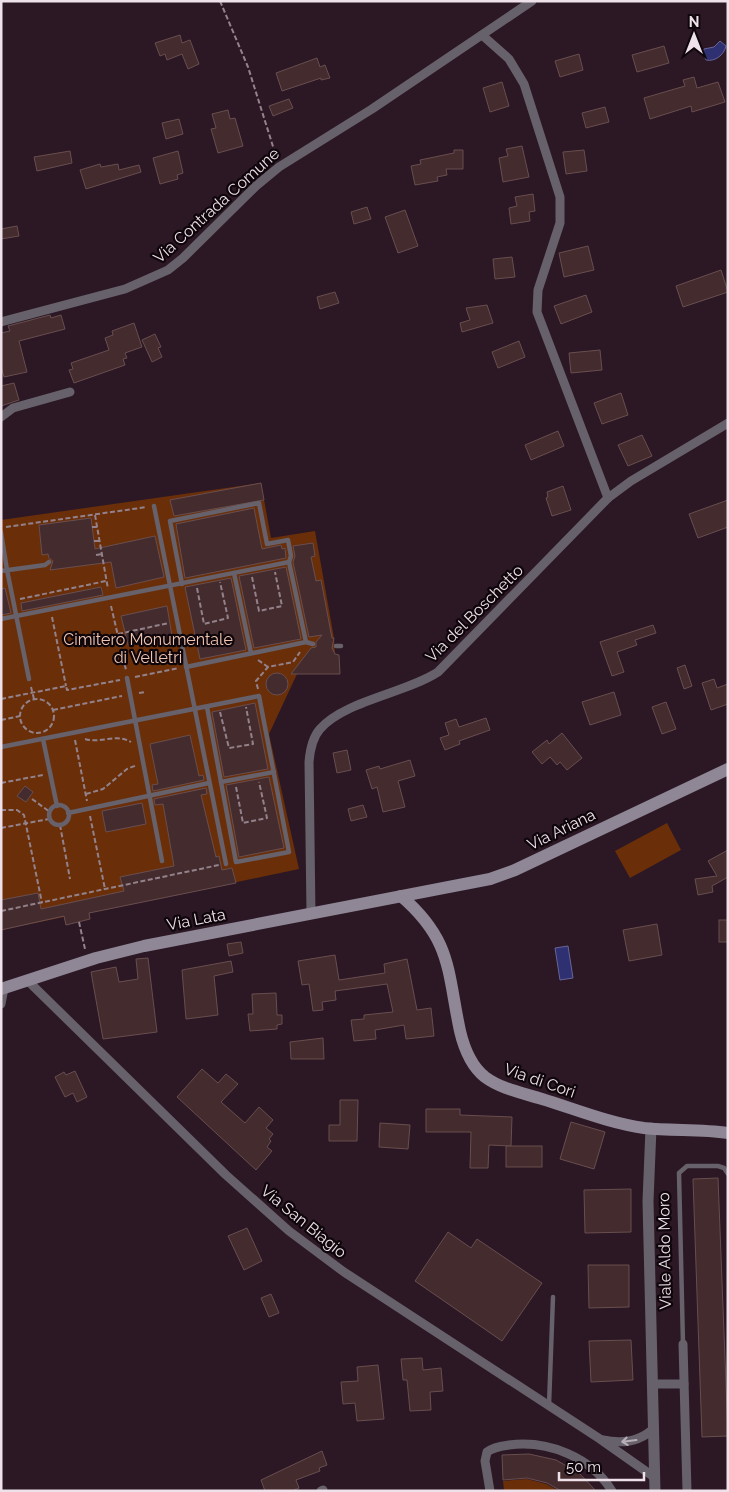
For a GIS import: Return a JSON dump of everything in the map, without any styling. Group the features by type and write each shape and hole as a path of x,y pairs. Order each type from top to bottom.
{"main road":[{"name":"Via Ariana","path":"401,896 474,883 507,873 728,768"},
{"name":"Via Lata","path":"3,989 87,961 153,944 401,896"},
{"name":"Via di Cori","path":"401,896 426,920 439,940 448,969 462,1039 469,1055 482,1074 492,1082 621,1123 651,1128 728,1133"}],"street":[{"name":"Via Contrada Comune","path":"1,322 125,289 162,274 183,258 279,166 372,108 532,1"},
{"path":"482,35 508,59 524,84 560,194 560,223 538,290 537,307 608,498"},
{"path":"1,417 9,409 70,392"},
{"name":"Via del Boschetto","path":"310,914 309,762 311,747 317,734 329,721 343,713 425,680 444,668 608,498 631,481 728,423"},
{"name":"Via San Biagio","path":"27,980 202,1153 309,1247 368,1288 600,1439 653,1486"},
{"path":"1,1004 3,989"},
{"name":"Viale Aldo Moro","path":"651,1128 648,1201 654,1428 653,1486"},
{"name":"Viale Aldo Moro","path":"683,1344 687,1491"},
{"path":"652,1384 684,1384"},
{"name":"Via San Biagio","path":"600,1439 618,1442 632,1441 644,1437 654,1428"},
{"path":"490,1491 485,1461 487,1452 496,1448 522,1444 549,1447 570,1455 597,1472 612,1490"}],"lane":[{"path":"182,584 170,521 259,504 267,544 288,540 291,556 289,562 306,642"},
{"path":"154,506 226,864"},
{"path":"1,532 4,571 13,600 30,679"},
{"path":"4,571 45,565 49,562"},
{"path":"1,619 289,562"},
{"path":"234,573 251,653"},
{"path":"186,666 306,642 314,644"},
{"path":"127,678 162,861"},
{"path":"1,747 259,696 289,852 236,862 207,707"},
{"path":"43,739 57,806"},
{"path":"221,782 274,772"},
{"path":"68,813 209,784"},
{"path":"57,806 66,808 68,813 68,820 60,825 53,824 49,818 50,812 57,806"},
{"name":"Viale Aldo Moro","path":"683,1344 679,1173 687,1166 714,1165 724,1168 728,1174"},
{"path":"549,1406 553,1297"}],"path":[{"path":"220,1 248,67 279,166"},
{"path":"1,528 154,506"},
{"path":"95,515 106,581 126,670"},
{"path":"92,527 97,527"},
{"path":"94,542 99,541"},
{"path":"96,555 102,554"},
{"path":"251,570 259,611 282,606 274,565"},
{"path":"195,581 204,624 228,618 219,576"},
{"path":"13,600 106,581"},
{"path":"51,609 67,690 186,666"},
{"path":"118,634 177,621"},
{"path":"259,696 256,681 268,667 293,662 306,642"},
{"path":"31,685 34,699"},
{"path":"1,699 66,686"},
{"path":"53,710 145,692"},
{"path":"34,699 43,700 53,710 53,721 41,732 27,729 20,716 25,704 34,699"},
{"path":"219,704 228,748 253,744 244,700"},
{"path":"1,720 20,716"},
{"path":"74,733 91,741 119,738 140,744"},
{"path":"86,794 103,789 127,769 144,763"},
{"path":"1,783 50,773"},
{"path":"235,780 243,823 267,818 258,775"},
{"path":"32,799 50,812"},
{"path":"1,810 20,811 26,823 42,903"},
{"path":"1,828 49,818"},
{"path":"60,825 70,879"},
{"path":"1,911 226,864"},
{"path":"79,922 87,961"}],"green space":[{"name":"Cimitero Monumentale di Velletri","path":"261,483 271,538 315,531 334,638 335,654 339,655 340,674 297,674 269,734 299,869 89,913 90,919 66,925 64,917 1,930 1,520"},
{"path":"667,823 681,850 630,878 615,851"},
{"path":"527,1479 546,1484 559,1491 504,1491 503,1481"}],"shaded area":[{"path":"720,41 726,46 723,52 716,59 706,60 703,53 704,49 714,47"},
{"path":"568,946 573,978 560,980 555,948"}],"building":[{"path":"180,35 182,43 190,40 199,64 188,69 182,54 167,60 165,54 160,56 155,43"},
{"path":"664,46 669,63 637,72 632,55"},
{"path":"579,54 583,70 560,77 555,61"},
{"path":"317,58 320,67 325,65 330,78 321,80 321,78 282,91 276,73"},
{"path":"694,77 697,88 718,82 725,102 692,112 691,106 650,119 644,98 685,86 683,80"},
{"path":"502,82 509,106 490,112 483,88"},
{"path":"289,99 293,108 273,116 269,106"},
{"path":"605,107 609,122 586,128 582,113"},
{"path":"228,110 230,119 235,118 243,146 218,153 211,129 216,128 212,114"},
{"path":"179,119 183,134 166,139 162,123"},
{"path":"522,146 529,177 503,182 499,158 508,156 506,149"},
{"path":"454,150 463,150 463,169 446,169 447,175 437,177 438,181 415,185 411,166 421,164 420,160 454,153"},
{"path":"584,150 587,171 566,174 563,152"},
{"path":"70,151 72,163 37,171 34,157"},
{"path":"178,151 183,173 177,175 178,179 160,184 153,158"},
{"path":"100,164 101,167 118,164 119,170 139,165 141,172 86,189 80,170"},
{"path":"533,194 535,211 529,212 530,221 511,224 509,208 517,206 515,197"},
{"path":"367,207 371,219 354,224 351,212"},
{"path":"405,210 418,246 398,253 385,217"},
{"path":"17,226 19,236 1,239 1,229"},
{"path":"588,246 594,270 564,277 559,253"},
{"path":"512,257 515,277 495,279 493,259"},
{"path":"721,270 728,292 683,307 676,286"},
{"path":"335,292 339,303 320,309 317,297"},
{"path":"586,295 592,312 561,324 554,306"},
{"path":"487,305 493,323 462,332 460,323 470,320 466,308"},
{"path":"50,315 51,318 61,315 65,329 19,341 27,372 4,377 1,366 1,333 10,331 8,326"},
{"path":"134,323 142,347 125,353 127,358 123,359 125,365 74,383 69,370 73,369 71,363 109,350 105,338 113,335 112,331"},
{"path":"155,334 161,347 158,348 162,357 152,362 142,340"},
{"path":"519,341 525,357 498,368 492,352"},
{"path":"600,350 602,370 571,373 569,353"},
{"path":"14,383 19,400 1,406 1,386"},
{"path":"621,393 628,415 602,424 594,403"},
{"path":"558,431 564,446 531,460 525,445"},
{"path":"642,435 652,456 628,466 618,445"},
{"path":"261,483 264,500 174,516 170,500"},
{"path":"563,486 571,510 552,516 546,498 548,497 547,492"},
{"path":"728,500 728,527 698,538 689,514"},
{"path":"254,508 262,549 281,545 282,549 285,548 286,558 185,578 176,524"},
{"path":"91,518 95,549 155,536 164,577 116,588 111,562 50,570 53,561 49,558 48,554 42,555 39,525"},
{"path":"313,543 315,556 311,557 316,581 321,580 332,638 334,638 332,648 335,654 339,655 340,674 291,674 311,648 316,647 316,642 322,635 309,637 293,562 295,556 293,546"},
{"path":"286,567 301,639 254,648 239,576"},
{"path":"231,578 246,650 200,659 185,587"},
{"path":"101,587 103,595 22,611 21,603"},
{"path":"5,588 11,613 1,615 1,589"},
{"path":"167,606 172,636 128,645 121,616"},
{"path":"653,625 656,633 635,640 637,645 617,652 624,672 612,676 600,642"},
{"path":"685,665 692,686 684,689 677,668"},
{"path":"277,673 285,676 288,684 285,692 277,695 269,692 266,684 269,676"},
{"path":"714,679 717,688 728,684 728,704 711,710 702,683"},
{"path":"614,692 621,715 590,725 582,702"},
{"path":"666,702 676,729 662,734 652,707"},
{"path":"255,703 268,769 224,777 212,712"},
{"path":"486,718 490,730 459,741 460,744 445,750 440,738 449,735 445,723 456,719 459,727"},
{"path":"562,733 582,758 567,770 560,762 557,765 550,757 542,764 532,752 547,740 549,744"},
{"path":"190,735 199,776 203,775 204,780 153,791 152,785 158,784 150,744"},
{"path":"347,750 351,770 337,773 333,753"},
{"path":"410,760 415,776 398,781 405,807 383,812 377,787 372,789 366,770 379,766 380,769"},
{"path":"269,777 284,848 239,857 226,785"},
{"path":"25,786 33,792 26,802 17,796"},
{"path":"206,788 207,794 201,795 216,857 219,856 222,870 232,868 236,883 89,913 90,919 66,925 64,916 1,930 1,900 38,893 41,909 124,891 120,877 174,866 163,804 155,805 154,799"},
{"path":"142,803 146,824 106,832 102,811"},
{"path":"363,805 367,817 351,821 348,809"},
{"path":"728,850 728,877 712,886 713,892 698,895 695,879 717,876 708,861"},
{"path":"719,920 728,920 728,942 719,942"},
{"path":"657,924 662,955 629,961 623,930"},
{"path":"241,942 243,953 229,956 227,944"},
{"path":"335,955 339,980 385,973 384,964 407,959 417,1010 431,1008 434,1036 406,1039 404,1025 375,1030 376,1039 354,1041 351,1020 364,1019 364,1015 393,1012 387,984 335,991 336,1000 322,1002 323,1010 313,1011 309,984 302,985 298,961"},
{"path":"148,958 157,1032 103,1039 91,972 116,967 119,982 138,979 136,959"},
{"path":"231,961 233,972 214,976 218,1015 186,1019 182,970"},
{"path":"276,993 277,1015 282,1015 282,1024 277,1025 277,1029 250,1031 248,1014 253,1014 252,994"},
{"path":"323,1038 324,1059 291,1059 290,1042"},
{"path":"202,1069 218,1083 226,1074 238,1084 221,1102 245,1123 259,1107 273,1120 266,1128 273,1134 269,1139 271,1141 267,1147 272,1151 256,1170 177,1097"},
{"path":"75,1071 87,1097 77,1102 73,1093 65,1097 55,1077 64,1072 66,1075"},
{"path":"340,1100 358,1100 357,1141 329,1141 329,1125 340,1125"},
{"path":"426,1109 460,1109 460,1115 512,1117 511,1146 489,1145 488,1168 470,1168 471,1132 426,1132"},
{"path":"571,1122 605,1132 594,1169 560,1159"},
{"path":"380,1123 410,1125 408,1149 379,1147"},
{"path":"506,1146 542,1146 542,1167 506,1167"},
{"path":"718,1178 728,1436 702,1437 693,1179"},
{"path":"631,1189 631,1232 585,1233 584,1190"},
{"path":"247,1228 262,1261 244,1270 228,1236"},
{"path":"448,1232 471,1248 477,1239 542,1283 502,1341 415,1281"},
{"path":"588,1265 629,1265 629,1307 589,1308"},
{"path":"271,1294 279,1313 269,1317 261,1298"},
{"path":"631,1340 633,1380 591,1382 589,1341"},
{"path":"422,1358 423,1370 441,1368 443,1391 430,1392 431,1410 410,1411 407,1380 403,1380 401,1359"},
{"path":"378,1365 384,1419 357,1421 355,1403 343,1404 341,1382 358,1381 357,1367"},
{"path":"322,1451 327,1465 319,1468 320,1471 296,1480 299,1488 292,1491 265,1491 261,1480"},
{"path":"529,1454 556,1460 579,1473 596,1491 561,1491 547,1483 527,1478 503,1480 502,1455"}]}
